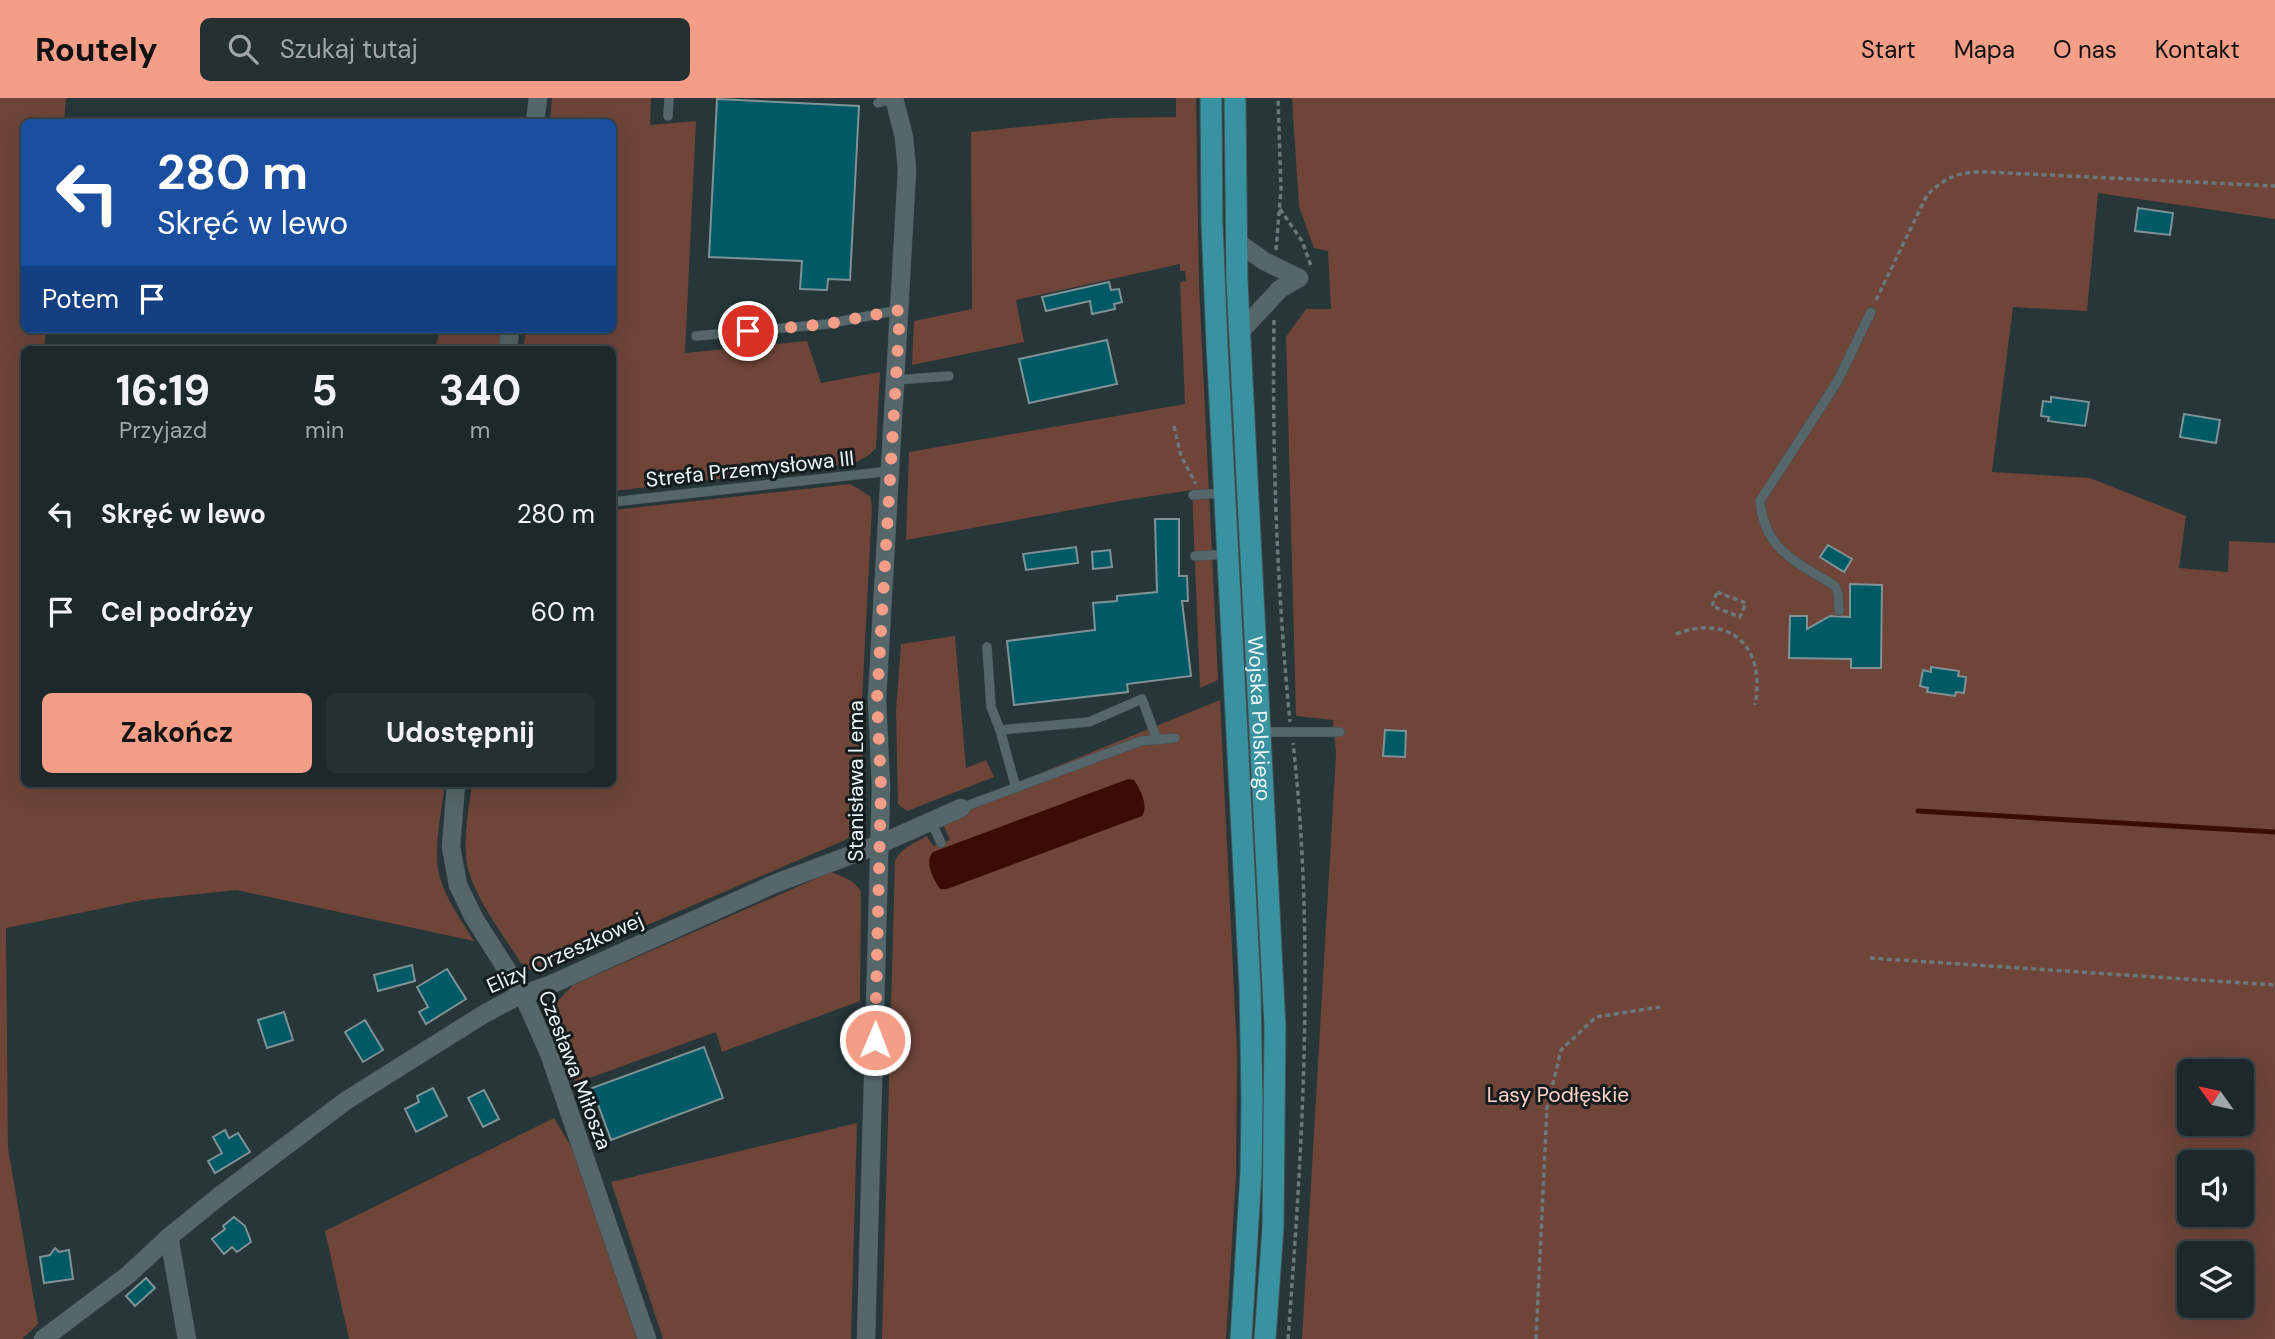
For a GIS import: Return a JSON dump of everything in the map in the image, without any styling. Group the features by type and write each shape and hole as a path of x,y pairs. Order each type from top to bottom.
{"main road":[{"name":"Wojska Polskiego","path":"1211,98 1212,223 1250,988 1252,1089 1249,1229 1241,1339"},
{"name":"Wojska Polskiego","path":"1235,98 1236,241 1275,1027 1273,1227 1265,1339"}],"street":[{"path":"535,119 538,98"},
{"name":"Stanisława Lema","path":"866,1339 881,787 877,699 907,170 904,137 889,100"},
{"path":"1236,241 1264,261 1299,278 1280,289 1240,332"},
{"name":"Czesława Miłosza","path":"456,787 451,848 458,885 474,918 523,995 540,1032 557,1073 647,1339"},
{"name":"Elizy Orzeszkowej","path":"43,1339 128,1275 169,1237 347,1100 484,1014 774,884 880,844 961,808"},
{"path":"169,1237 187,1339"}],"lane":[{"path":"668,116 669,98"},
{"path":"696,336 827,324 900,310"},
{"path":"1839,611 1835,586 1795,564 1777,545 1761,517 1760,501 1837,382 1871,312"},
{"path":"896,380 949,376"},
{"name":"Strefa Przemysłowa III","path":"616,502 891,471"},
{"path":"1198,495 1224,493"},
{"path":"1195,556 1228,554"},
{"path":"987,648 991,708 1016,788"},
{"path":"1000,730 1089,722 1142,699 1157,740"},
{"path":"1261,732 1340,732"},
{"name":"Elizy Orzeszkowej","path":"961,808 1141,741 1175,738"},
{"path":"931,821 942,843"}],"path":[{"path":"1276,261 1281,189 1278,98"},
{"path":"1871,312 1927,194 1941,181 1960,172 2275,186"},
{"path":"1279,207 1301,241 1311,266"},
{"path":"1274,314 1273,373 1280,573 1285,667 1298,787 1307,958 1288,1339"},
{"path":"1174,426 1181,456 1198,495"},
{"path":"1717,592 1746,603 1740,617 1712,606 1717,592"},
{"path":"1676,634 1691,628 1712,627 1729,633 1744,643 1757,670 1755,705"},
{"path":"1870,958 2275,985"},
{"path":"1536,1339 1547,1108 1561,1050 1596,1017 1660,1007"}],"green space":[{"path":"0,98 66,98 64,119 21,119 21,333 46,333 44,346 21,346 21,787 445,787 437,844 438,868 446,895 474,941 236,890 143,900 6,928 8,1148 38,1324 22,1339 0,1339"},
{"path":"552,98 651,98 650,125 696,121 685,353 807,341 821,383 880,372 876,448 869,455 853,464 616,491 616,346 524,346 525,333 616,333 616,119 550,119"},
{"path":"1176,98 1196,98 1199,285 1218,680 1200,688 1192,490 906,540 909,452 1185,404 1180,282 1186,281 1185,271 1180,271 1180,264 1016,300 1024,342 912,365 914,321 972,309 971,132 1111,118 1176,117"},
{"name":"Lasy Podłęskie","path":"1292,98 2275,98 2275,219 2098,193 2087,311 2013,307 1992,472 2090,478 2186,516 2179,568 2228,572 2229,541 2275,543 2275,1339 1302,1339 1336,754 1333,720 1296,716 1286,337 1306,309 1331,309 1328,251 1314,248 1299,207"},
{"path":"440,333 502,333 501,346 435,346"},
{"path":"850,484 870,496 872,507 862,700 864,820 859,834 603,944 552,969 530,970 521,963 488,911 468,869 466,838 472,787 616,787 616,510"},
{"path":"955,636 966,768 986,760 994,777 907,811 898,804 896,711 901,644"},
{"path":"1220,700 1237,1052 1236,1177 1226,1339 882,1339 895,860 913,843 927,836 933,846 950,840 941,819 1011,785"},
{"path":"831,872 852,882 861,892 860,1001 722,1052 716,1032 576,1083 551,1018 551,1008 573,985"},
{"path":"554,1118 572,1148 637,1339 349,1339 325,1231"},
{"path":"857,1123 851,1339 663,1339 611,1182"}],"shaded area":[{"path":"1128,779 1134,780 1143,798 1145,807 1142,816 947,889 940,889 930,870 929,860 933,852"}],"building":[{"path":"717,99 859,106 850,280 828,279 827,290 800,289 802,261 709,257"},
{"path":"2138,208 2173,213 2170,235 2135,231"},
{"path":"1109,282 1111,290 1119,289 1122,302 1114,304 1115,309 1092,314 1090,301 1046,311 1042,297"},
{"path":"1107,340 1117,384 1029,403 1019,359"},
{"path":"2051,397 2089,402 2085,426 2048,421 2049,417 2041,416 2043,401 2051,402"},
{"path":"2184,414 2220,420 2216,443 2180,437"},
{"path":"1155,519 1179,519 1179,576 1187,576 1188,601 1182,601 1191,676 1127,684 1128,692 1014,705 1007,641 1095,630 1093,603 1117,601 1117,596 1157,592"},
{"path":"1828,545 1852,559 1844,572 1820,557"},
{"path":"1076,547 1078,563 1026,570 1023,554"},
{"path":"1110,550 1112,567 1093,569 1092,552"},
{"path":"1850,584 1882,585 1881,668 1851,668 1851,659 1789,658 1790,616 1807,616 1807,629 1830,616 1850,617"},
{"path":"1931,667 1959,671 1958,676 1966,677 1964,693 1956,692 1955,696 1927,692 1928,688 1920,686 1923,670 1931,672"},
{"path":"1385,730 1406,731 1405,757 1383,756"},
{"path":"412,965 415,981 378,991 374,975"},
{"path":"447,969 466,999 426,1024 419,1012 428,1007 417,987"},
{"path":"284,1012 293,1040 267,1048 258,1020"},
{"path":"365,1020 383,1050 363,1062 345,1032"},
{"path":"704,1047 723,1098 611,1140 592,1088"},
{"path":"433,1088 447,1116 416,1132 405,1109 419,1102 417,1096"},
{"path":"484,1090 499,1119 483,1127 468,1098"},
{"path":"225,1130 229,1138 238,1133 250,1152 215,1173 208,1161 222,1153 213,1137"},
{"path":"234,1217 245,1226 251,1242 237,1252 232,1247 224,1254 212,1239 225,1229 223,1226"},
{"path":"55,1248 59,1252 69,1250 73,1279 44,1283 40,1257 50,1255"},
{"path":"146,1278 155,1288 135,1306 126,1296"}],"waterway":[{"path":"1918,811 2275,832"}],"route":[{"path":"748,331 827,324 900,310 877,699 881,787 875,1040"}]}
